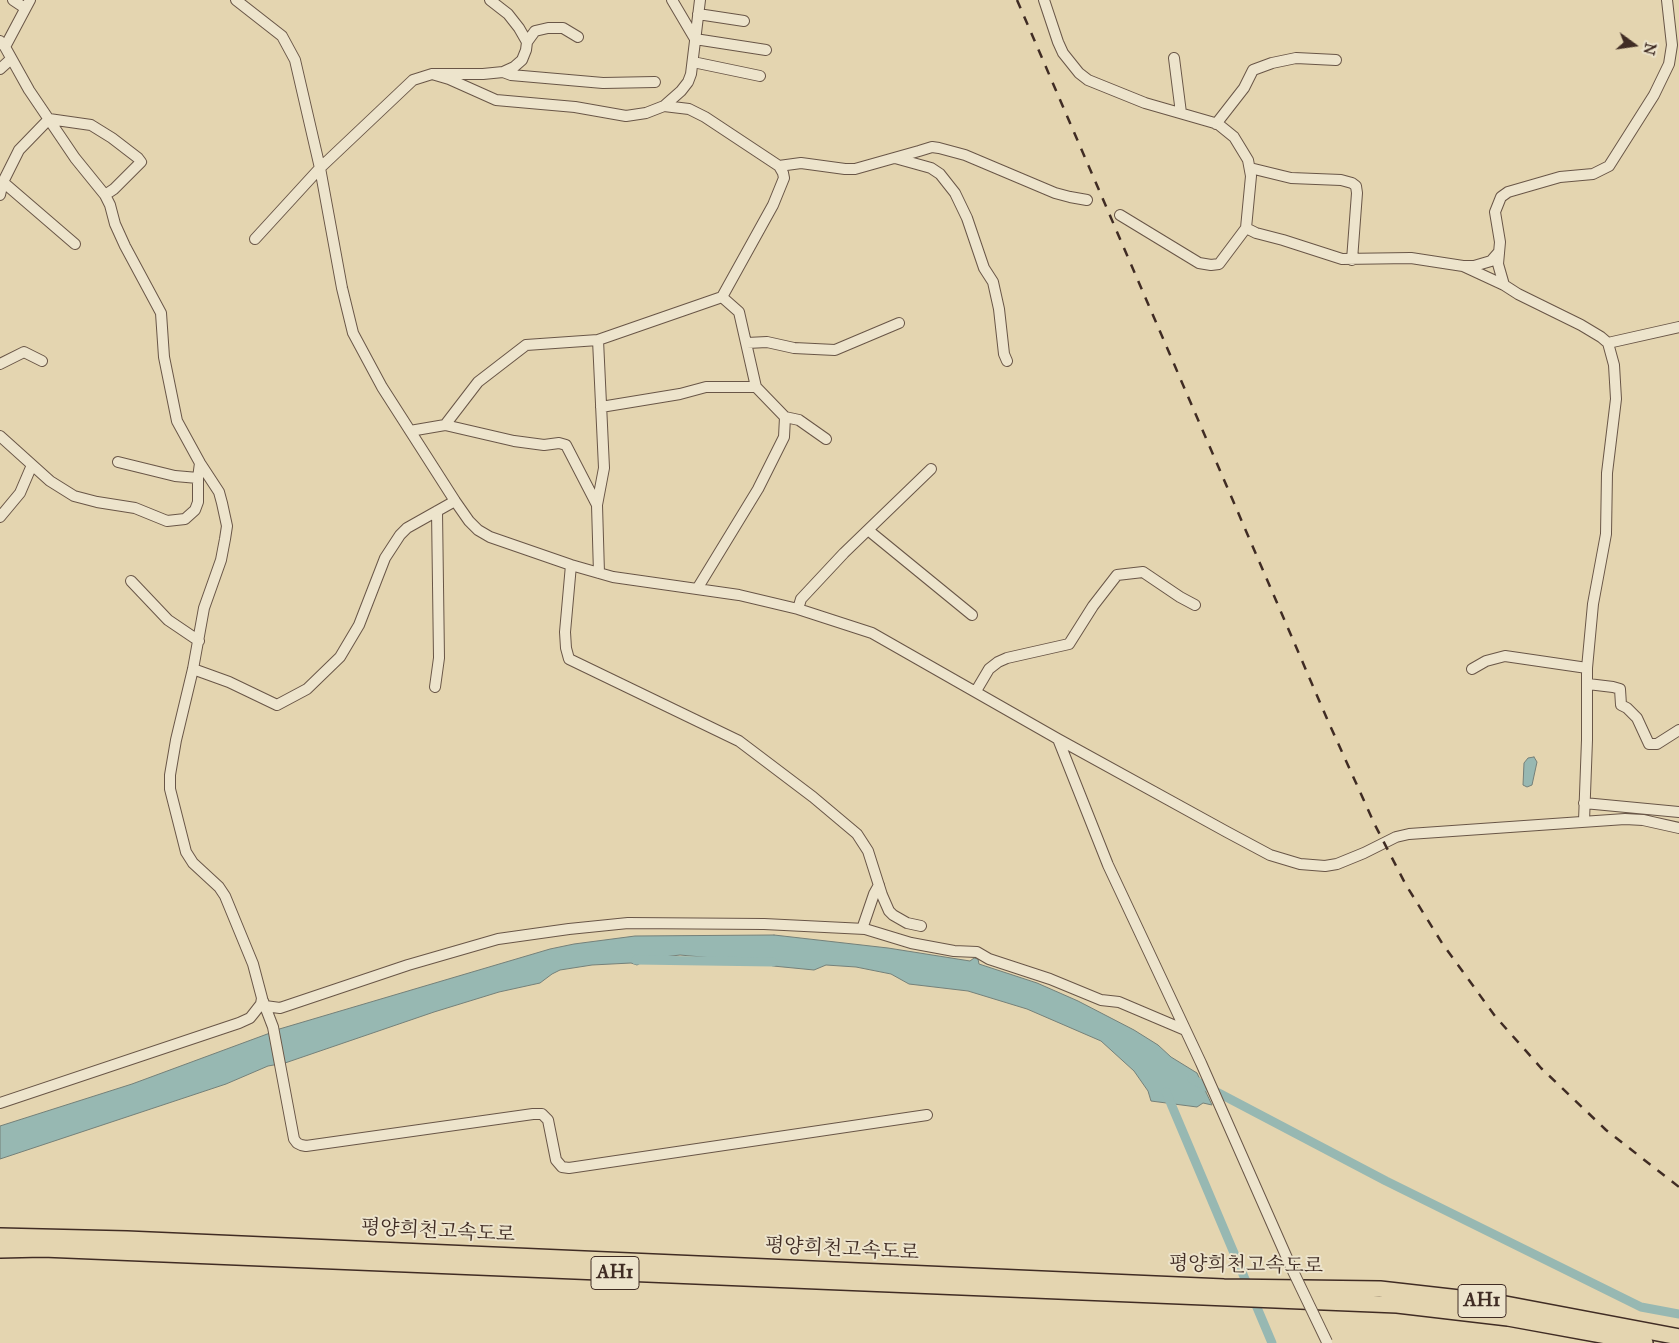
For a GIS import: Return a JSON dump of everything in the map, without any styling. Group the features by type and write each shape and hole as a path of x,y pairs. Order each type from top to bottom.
{"highway":[{"name":"평양희천고속도로","path":"0,1236 128,1239 1227,1292 1292,1300 1397,1305 1499,1316 1645,1343"},
{"name":"평양희천고속도로","path":"0,1250 43,1249 1227,1292 1283,1288 1380,1288 1495,1302 1679,1337"}],"street":[{"path":"13,0 28,4 3,44 75,158 104,195 125,246 161,313 164,356 177,421 200,463 219,492 227,526 221,560 204,608 199,641 176,740 170,789 172,803 186,852 193,863 219,887 225,896 253,964 273,1027 294,1139 302,1145 542,1114 548,1120 556,1160 562,1167 570,1168 927,1115"},
{"path":"236,0 273,27 282,36 289,46 299,71 320,168 342,288 353,333 382,387 455,501 469,521 478,530 490,537 599,573 620,578 739,595 798,609 872,633 1058,739 1270,855 1300,864 1325,866 1337,864 1364,854 1396,837 1409,834 1625,819 1643,820 1679,828"},
{"path":"490,0 508,14 520,28 527,42"},
{"path":"672,0 695,39"},
{"path":"432,74 449,79 496,100 575,107 626,116 646,113 664,106 688,82 693,62 700,0"},
{"path":"1044,0 1058,42 1072,64 1084,76 1100,85 1145,103 1216,124 1226,130 1240,144 1250,168 1250,196 1246,228 1219,264 1199,263 1120,215"},
{"path":"1504,285 1499,272 1498,253 1500,242 1495,212 1501,197 1508,192 1560,177 1593,174 1609,166 1665,75 1671,58 1672,45 1668,0"},
{"path":"698,14 744,21"},
{"path":"255,239 320,168 413,80 432,74 503,72 514,67 522,60 527,42 535,31 548,28 563,28 578,36"},
{"path":"695,39 766,50"},
{"path":"1174,58 1181,113"},
{"path":"1216,124 1244,88 1253,70 1296,58 1336,60"},
{"path":"0,69 11,59"},
{"path":"693,62 760,76"},
{"path":"503,72 511,75 603,83 655,82"},
{"path":"446,425 478,382 526,345 598,340 722,297 782,186 783,173 779,166 705,117 689,109 664,106"},
{"path":"0,195 3,182 19,150 49,119"},
{"path":"49,119 91,125 112,138 141,162 114,189 104,195"},
{"path":"779,166 801,163 855,169 932,147 951,150 1055,192 1087,200"},
{"path":"894,158 930,168 940,174 955,193 968,218 984,268 992,282 999,309 1004,354 1007,361"},
{"path":"1250,168 1291,178 1341,180 1356,186 1352,260"},
{"path":"3,182 75,244"},
{"path":"1246,228 1256,233 1284,240 1335,258 1352,260 1411,258 1474,266 1491,261 1498,253"},
{"path":"1463,266 1592,331 1608,343 1614,365 1616,399 1607,473 1606,534 1593,604 1587,668 1584,821"},
{"path":"722,297 739,312 756,387 785,417 798,420 826,439"},
{"path":"747,344 767,342 794,348 835,350 899,323"},
{"path":"1608,343 1679,328"},
{"path":"598,340 604,468 597,505 599,573"},
{"path":"0,364 24,352 42,361"},
{"path":"601,407 680,394 706,387 756,387"},
{"path":"697,589 758,488 784,437 785,417"},
{"path":"410,431 446,425 514,441 544,445 559,442 566,445 597,505"},
{"path":"0,436 61,489 74,496 135,508 167,522 185,519 196,510 200,463"},
{"path":"118,462 175,476 198,478"},
{"path":"0,516 20,493 32,465"},
{"path":"798,609 801,599 931,469"},
{"path":"193,669 228,682 277,705 307,689 340,657 359,625 386,558 400,535 407,528 455,501"},
{"path":"435,687 439,650 437,610 438,511"},
{"path":"868,530 972,615"},
{"path":"571,565 565,632 569,659 739,741 833,813 857,834 868,851 886,904 894,915 920,926"},
{"path":"976,691 989,670 998,662 1007,658 1069,644 1093,606 1116,575 1143,572 1195,605"},
{"path":"131,581 168,620 199,641"},
{"path":"1472,669 1486,661 1505,656 1587,668"},
{"path":"1588,684 1620,689 1621,705 1637,718 1649,744 1657,744 1679,730"},
{"path":"1058,739 1108,865 1201,1063 1327,1343"},
{"path":"1584,803 1679,812"},
{"path":"862,929 879,885"},
{"path":"264,1002 280,1008 471,946 498,940 569,929 636,923 764,924 862,929 911,943 954,951 977,952 989,959 1050,979 1100,1000 1119,1002 1185,1030"},
{"path":"0,1103 239,1023 250,1018 264,1002"}],"water":[{"path":"1534,757 1537,762 1532,785 1527,787 1523,785 1524,763 1528,758"},
{"path":"774,935 888,948 970,961 974,958 978,959 979,964 1037,983 1078,1001 1134,1030 1197,1073 1212,1105 1203,1103 1197,1107 1151,1101 1148,1091 1134,1071 1101,1041 1027,1009 968,991 909,984 891,974 856,967 826,965 814,970 773,966 744,959 680,955 648,959 637,965 631,963 592,965 560,970 540,983 499,992 285,1063 268,1066 226,1084 0,1159 0,1126 132,1084 276,1030 550,949 635,936"}],"waterway":[{"path":"636,960 773,962"},
{"path":"1192,1079 1386,1181 1641,1307 1679,1314"},
{"path":"1166,1092 1272,1343"}],"railway":[{"path":"1017,0 1328,721 1375,825 1406,885 1442,943 1495,1016 1541,1068 1606,1130 1679,1187"}]}
